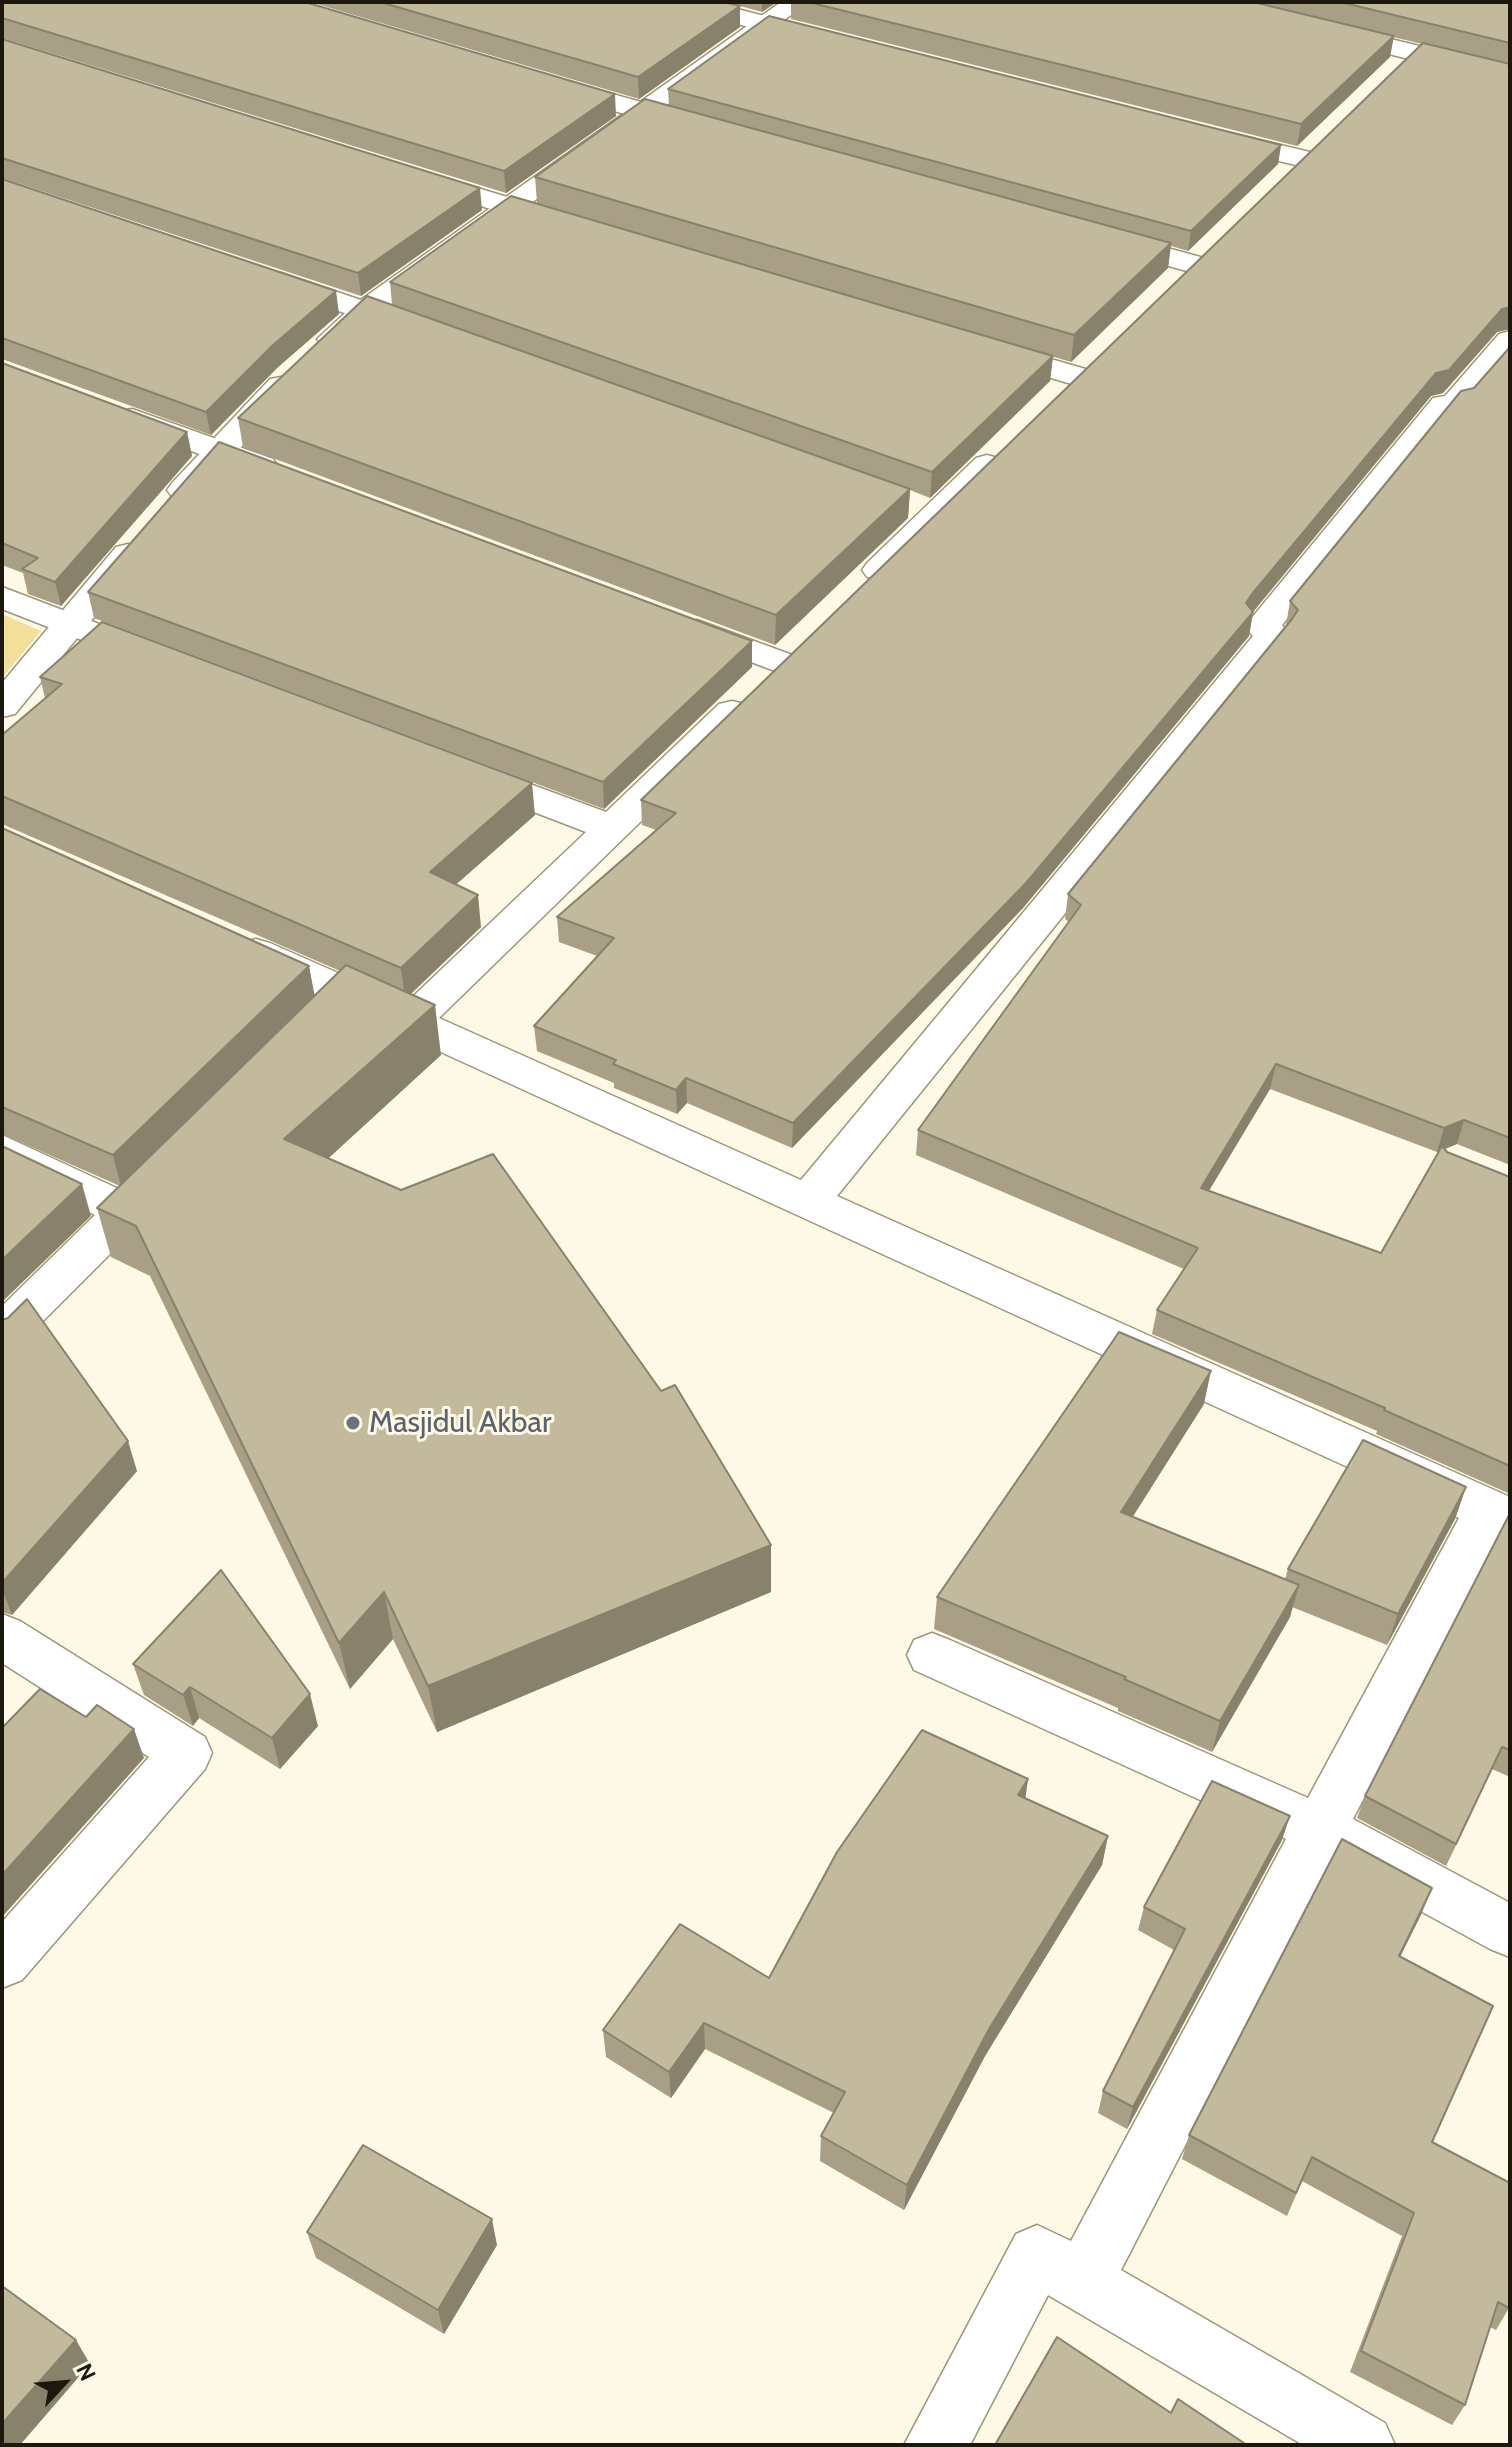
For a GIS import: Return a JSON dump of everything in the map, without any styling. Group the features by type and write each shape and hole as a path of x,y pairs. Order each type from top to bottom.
{"street":[{"path":"681,2 841,43"},
{"path":"168,508 218,450 365,310 797,2"},
{"path":"1310,27 1403,63 1510,76"},
{"path":"535,80 717,132"},
{"path":"1196,132 1304,159"},
{"path":"404,173 583,228"},
{"path":"1087,234 1195,264"},
{"path":"259,275 440,337"},
{"path":"808,1202 1273,634 1262,627 1444,405 1455,403 1510,340"},
{"path":"973,345 1078,377"},
{"path":"103,407 293,478"},
{"path":"860,588 922,508 1013,440"},
{"path":"2,706 67,624 148,531"},
{"path":"2,597 170,663"},
{"path":"411,1022 774,671 664,618"},
{"path":"450,767 612,828"},
{"path":"218,935 1499,1514 1318,1828 1082,2282"},
{"path":"314,1026 348,994"},
{"path":"2,1151 126,1211"},
{"path":"2,1334 171,1168"},
{"path":"2,1636 186,1753 2,1962"},
{"path":"932,1655 1318,1828 1510,1931"},
{"path":"936,2445 1037,2255 1363,2445"}],"shaded area":[{"path":"2,614 41,631 2,678"}],"building":[{"path":"2,2 305,2 615,94 504,171 2,18"},
{"path":"380,2 724,2 740,6 638,77"},
{"path":"808,2 1253,2 1394,36 1301,124"},
{"path":"1340,2 1510,2 1510,43"},
{"path":"769,16 1281,145 1191,231 668,89"},
{"path":"2,39 480,188 358,273 2,158"},
{"path":"1423,43 1510,64 1510,307 1502,309 1449,370 1436,373 1252,594 1246,603 1253,612 1026,883 793,1123 686,1078 676,1090 613,1064 616,1060 534,1026 614,938 557,917 676,813 641,800"},
{"path":"645,99 1171,243 1074,335 535,177"},
{"path":"2,179 336,291 273,345 206,412 2,338"},
{"path":"511,196 1053,356 932,472 390,282"},
{"path":"367,296 910,489 776,615 238,418"},
{"path":"1510,347 1510,1138 1464,1120 1444,1128 1276,1064 1201,1188 1381,1253 1442,1146 1447,1152 1510,1177 1510,1466 1385,1408 1157,1310 1198,1248 918,1130 1081,905 1068,894 1292,619 1298,610 1290,601 1461,391 1474,388"},
{"path":"2,363 187,432 55,582 22,569 38,558 2,543"},
{"path":"219,442 752,641 603,782 88,592"},
{"path":"102,622 532,783 430,872 478,895 401,968 2,796 2,735 62,684 40,677"},
{"path":"2,828 309,966 113,1155 2,1107"},
{"path":"346,965 435,1005 284,1139 401,1190 493,1154 661,1391 675,1385 771,1545 428,1686 384,1592 339,1643 136,1226 97,1208"},
{"path":"2,1146 82,1184 2,1260"},
{"path":"27,1299 128,1441 2,1583 2,1320"},
{"path":"1119,1332 1211,1371 1121,1512 1299,1585 1220,1721 1124,1679 1126,1677 937,1597"},
{"path":"1363,1440 1466,1487 1398,1614 1288,1569"},
{"path":"1509,1515 1510,1750 1502,1747 1456,1844 1365,1796"},
{"path":"221,1570 310,1694 272,1738 190,1687 183,1695 133,1664"},
{"path":"40,1689 86,1717 97,1705 134,1729 2,1875 2,1728"},
{"path":"922,1730 1028,1779 1018,1795 1108,1836 989,2029 907,2185 821,2136 845,2092 704,2023 669,2072 603,2030 680,1924 769,1978 837,1852"},
{"path":"1212,1781 1290,1816 1133,2107 1103,2091 1185,1929 1144,1907"},
{"path":"1342,1839 1432,1888 1399,1956 1493,2006 1432,2142 1510,2183 1510,2306 1498,2302 1465,2405 1361,2351 1414,2213 1312,2157 1296,2193 1189,2135"},
{"path":"363,2145 492,2219 438,2310 307,2232"},
{"path":"2,2286 76,2340 2,2424"},
{"path":"1057,2337 1171,2413 1178,2399 1247,2445 995,2445"}],"place":[{"name":"Masjidul Akbar","path":"353,1423"}]}
